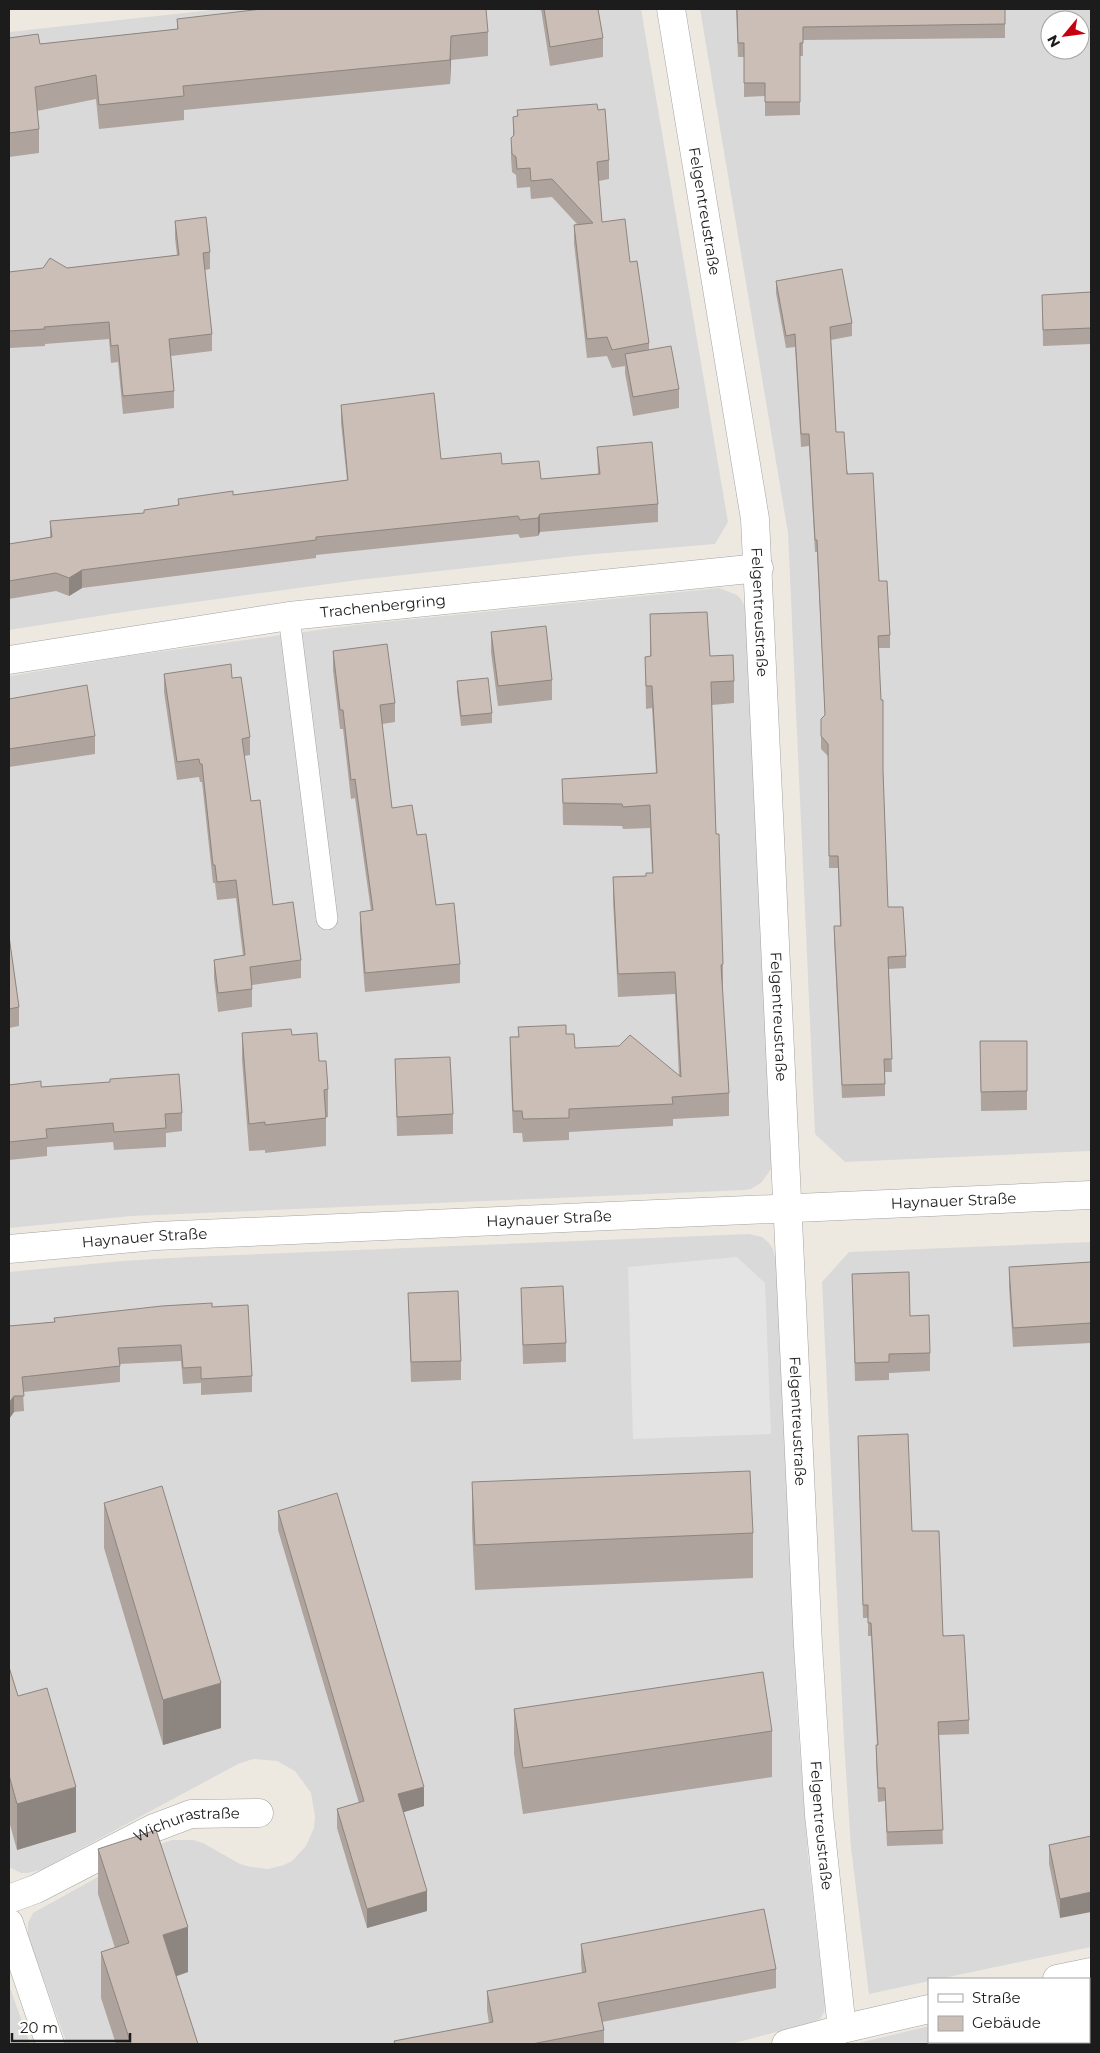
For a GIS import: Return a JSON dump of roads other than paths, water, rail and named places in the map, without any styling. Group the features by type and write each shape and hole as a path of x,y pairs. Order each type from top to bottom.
{"street":[{"name":"Felgentreustraße","path":"671,9 755,519 759,568 813,1711 820,1816 842,2028"},
{"name":"Trachenbergring","path":"9,660 289,616 759,568"},
{"name":"Haynauer Straße","path":"9,1249 166,1236 1091,1195"},
{"name":"Wichurastraße","path":"9,1899 36,1889 154,1828 191,1814 259,1813"},
{"path":"9,1923 50,2044"},
{"path":"1062,1978 1091,1972"},
{"path":"786,2044 842,2028 928,2008"}],"lane":[{"path":"289,616 327,919"}]}
